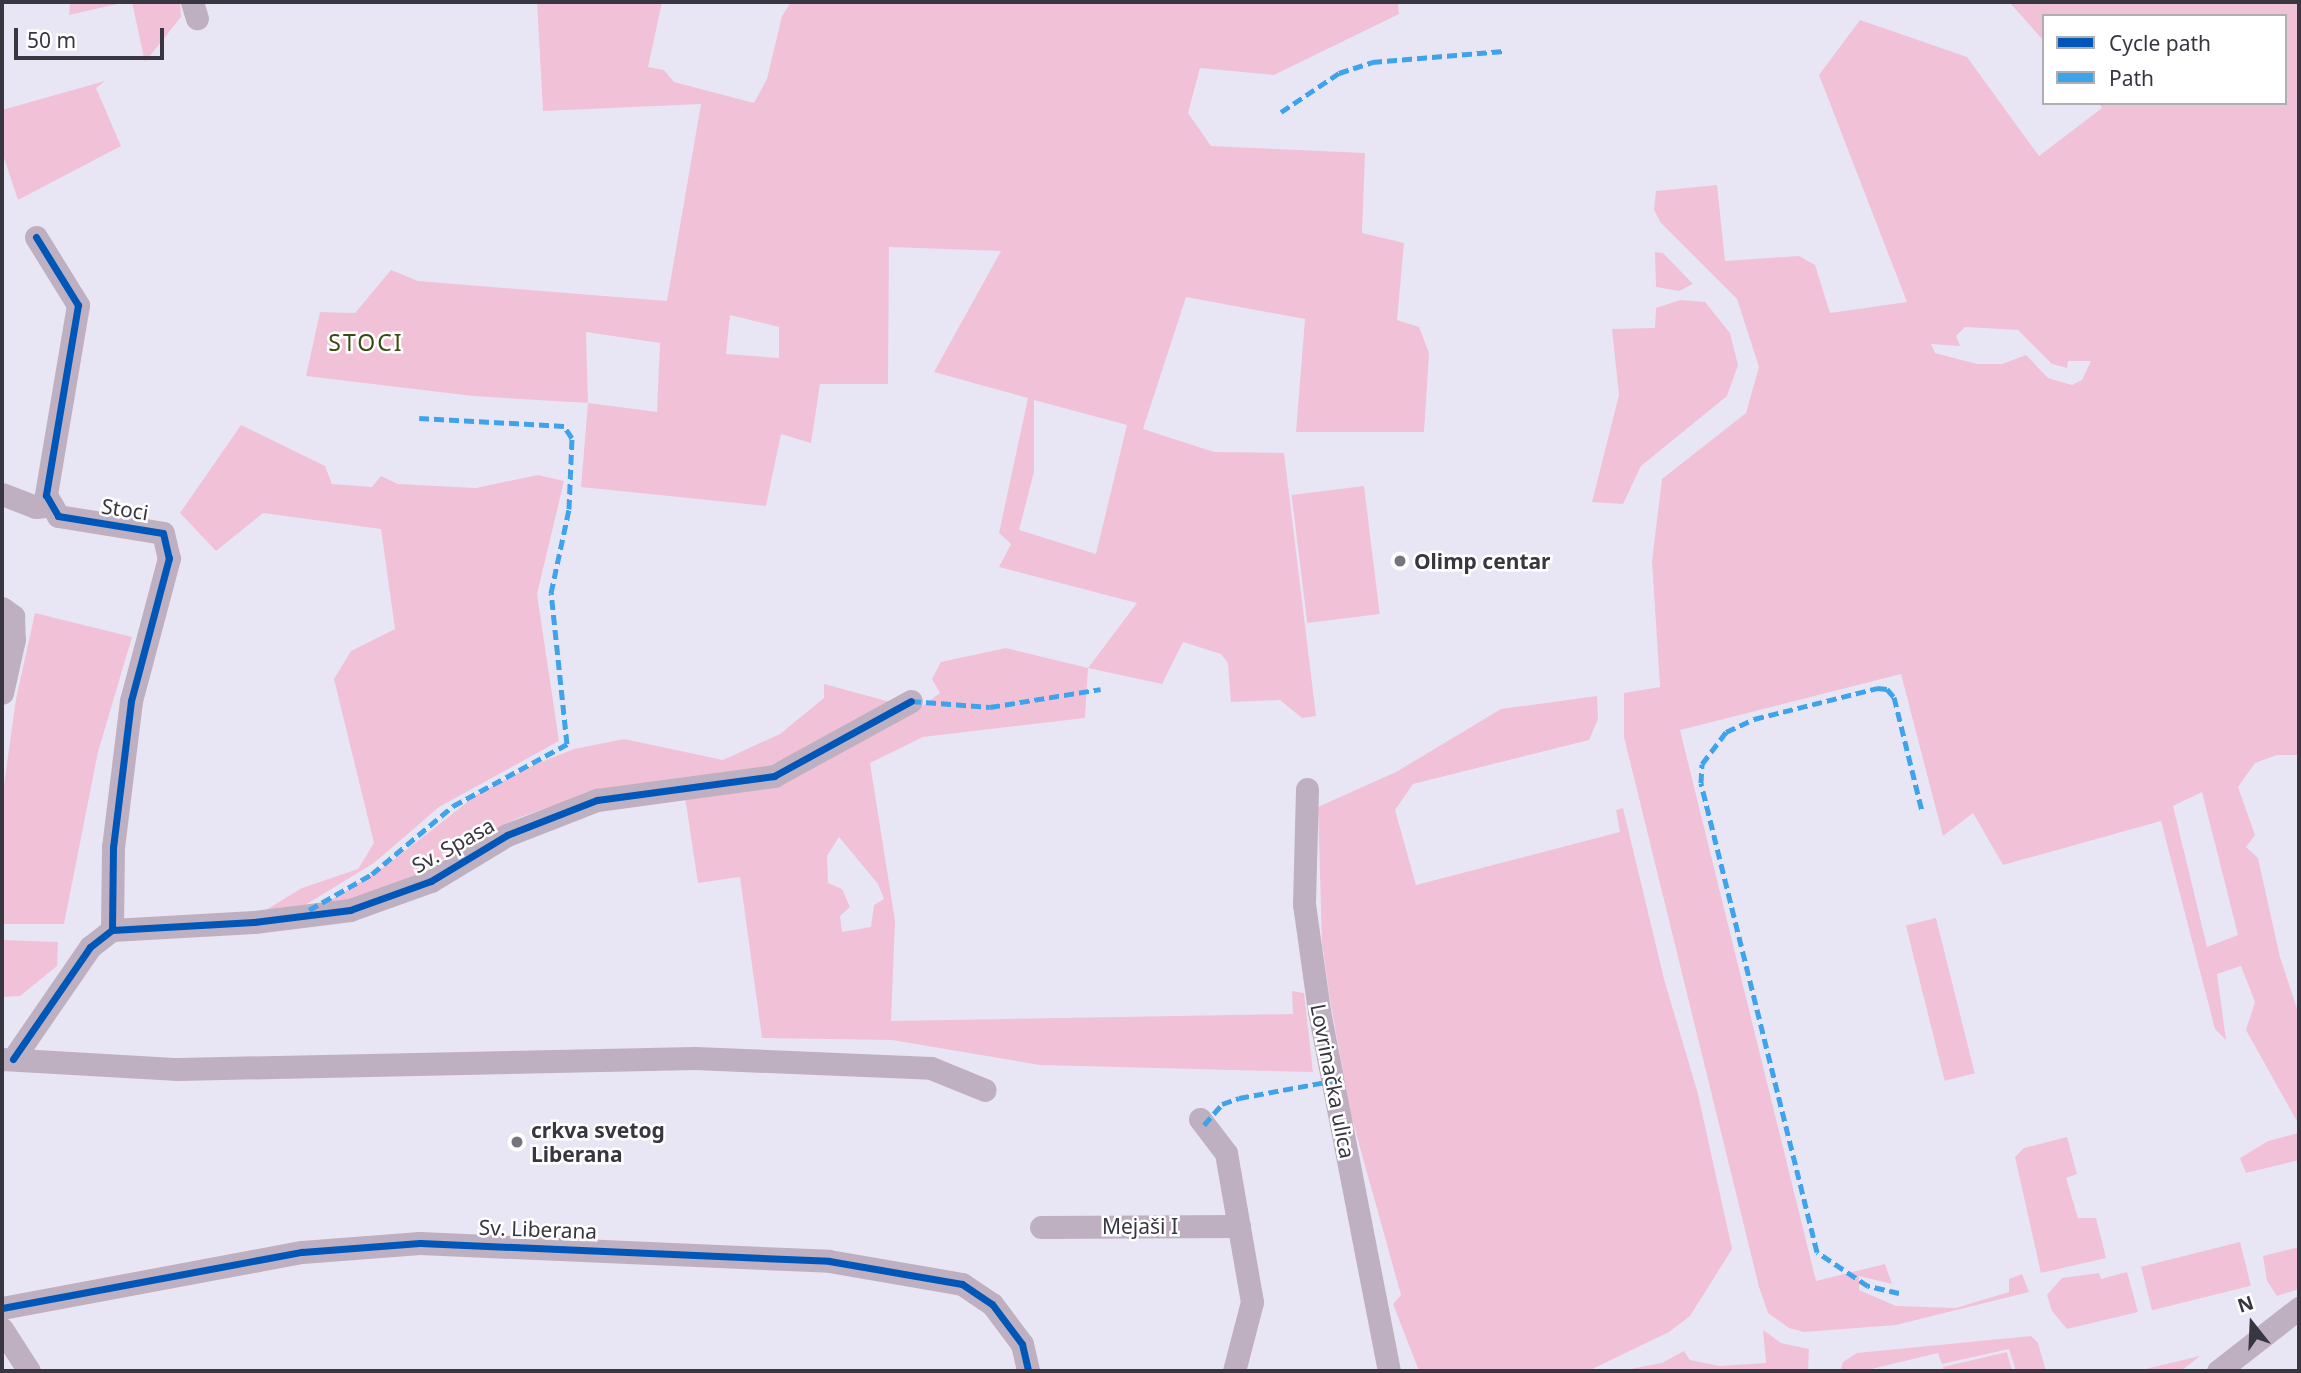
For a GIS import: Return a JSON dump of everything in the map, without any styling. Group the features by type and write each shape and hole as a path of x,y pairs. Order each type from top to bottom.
{"street":[{"path":"2,494 36,507 52,505 46,495 78,305 36,237"},
{"name":"Stoci","path":"52,505 58,516 163,533 169,558 131,701 113,847 112,930"},
{"path":"2,608 13,616 14,639 2,693"},
{"name":"Sv. Spasa","path":"112,930 254,922 350,910 431,881 507,835 597,800 774,776 911,701"},
{"name":"Lovrinačka ulica","path":"1307,789 1304,904 1319,1011 1389,1371"},
{"path":"7,1059 90,947 112,930"},
{"path":"7,1059 192,1069 695,1058 931,1068 985,1090"},
{"path":"1200,1118 1226,1153 1252,1301 1234,1371"},
{"name":"Mejaši I","path":"1041,1227 1239,1226"},
{"name":"Sv. Liberana","path":"2,1308 302,1252 419,1243 829,1261 962,1284 992,1304 1022,1344 1028,1371"},
{"path":"2222,1370 2299,1308"},
{"path":"2,1329 29,1371"}],"shaded area":[{"path":"70,2 126,2 69,15"},
{"path":"132,2 180,2 181,17 145,62"},
{"path":"537,2 662,2 648,67 664,70 674,82 754,103 767,79 782,16 791,2 1398,2 1399,14 1274,75 1200,68 1188,113 1211,146 1365,153 1362,233 1404,243 1397,320 1419,327 1429,353 1424,432 1296,432 1305,319 1186,297 1143,429 1214,452 1284,453 1316,716 1302,718 1280,700 1231,702 1228,663 1221,654 1183,642 1162,684 1088,668 1137,603 999,567 1011,544 999,533 1028,398 934,372 1001,251 889,247 888,384 820,384 811,443 781,434 766,506 581,487 588,403 473,396 306,376 320,312 355,313 391,270 418,281 667,301 701,104 543,111","holes":["730,315 779,327 779,358 726,354","586,332 660,343 657,412 588,403","1034,400 1127,425 1096,554 1019,530 1034,472"]},
{"path":"2009,2 2299,2 2299,755 2277,755 2255,763 2238,787 2255,835 2246,847 2258,858 2280,957 2299,1015 2299,1125 2246,1030 2255,1002 2241,966 2217,974 2226,1040 2215,1029 2161,821 2003,865 1973,813 1943,836 1901,674 1680,730 1816,1281 1885,1264 1892,1284 1859,1276 1859,1290 1896,1306 1956,1308 2009,1292 2009,1279 2022,1274 2029,1292 1896,1325 1804,1332 1789,1328 1768,1313 1759,1287 1624,737 1624,693 1660,687 1652,561 1662,479 1746,413 1759,367 1737,299 1661,223 1654,210 1656,191 1717,185 1725,261 1799,256 1815,265 1830,313 1907,302 1819,75 1860,20 1967,57 2039,156 2102,108 2100,105 2287,105 2287,14 2042,14 2042,39","holes":["1965,327 2018,330 2052,364 2067,368 2068,361 2091,361 2082,380 2072,385 2048,378 2026,355 2002,364 1977,364 1935,353 1931,344 1960,346 1956,336","2202,792 2238,935 2207,947 2173,806"]},
{"path":"105,81 96,88 121,146 18,200 2,152 2,110"},
{"path":"1655,252 1663,253 1693,284 1679,291 1656,287"},
{"path":"1680,300 1705,302 1730,333 1738,365 1727,396 1641,466 1623,504 1592,502 1619,395 1612,329 1655,328 1656,308"},
{"path":"241,425 325,466 332,484 372,487 381,476 398,484 476,488 538,475 564,481 537,594 559,741 439,807 374,863 297,910 261,913 302,888 358,869 374,843 334,679 351,651 395,629 381,529 263,513 216,551 180,513"},
{"path":"1364,486 1380,614 1307,623 1292,495"},
{"path":"35,613 132,637 98,752 64,924 2,924 2,799 16,699"},
{"path":"1006,648 1088,668 1085,718 923,737 870,763 895,921 891,1021 1293,1014 1292,991 1304,993 1313,1072 1040,1065 892,1040 762,1038 740,877 698,883 685,797 879,729 917,710 940,693 932,679 941,662","holes":["839,837 878,884 884,899 874,905 871,927 842,932 840,916 850,907 842,889 828,883 827,856"]},
{"path":"824,684 894,703 755,773 580,796 518,818 390,889 318,908 387,865 479,793 536,764 574,749 624,739 723,760 780,734 824,698"},
{"path":"1597,696 1598,719 1589,740 1413,784 1395,810 1416,885 1620,832 1616,810 1623,808 1664,979 1698,1094 1732,1249 1690,1316 1669,1332 1588,1371 1419,1371 1393,1304 1401,1295 1351,1115 1330,1000 1322,943 1318,807 1396,772 1501,709"},
{"path":"1936,918 1975,1073 1945,1081 1906,925"},
{"path":"2,940 58,942 57,966 20,996 2,997"},
{"path":"2299,1133 2299,1160 2246,1173 2240,1158 2268,1141"},
{"path":"2067,1137 2077,1174 2066,1178 2078,1218 2096,1218 2106,1258 2041,1273 2015,1157 2024,1148"},
{"path":"2240,1242 2251,1286 2152,1310 2141,1267"},
{"path":"2299,1247 2299,1289 2277,1296 2267,1281 2263,1256"},
{"path":"2127,1272 2138,1312 2067,1329 2052,1311 2047,1295 2062,1278 2099,1273 2101,1279"},
{"path":"1763,1330 1781,1343 1809,1349 1808,1371 1619,1371 1662,1363 1684,1351 1690,1360 1720,1366 1766,1363"},
{"path":"2031,1336 2038,1343 2046,1371 2016,1371 2009,1349 1942,1364 1938,1353 1863,1371 1840,1371 1843,1362 1857,1353"},
{"path":"2007,1352 2012,1371 1944,1371 1943,1367"},
{"path":"2200,1356 2181,1371 2137,1371"}],"marked path":[{"path":"1281,112 1339,73 1372,62 1504,51"},
{"path":"309,910 372,874 453,806 567,744 551,593 569,509 572,438 564,426 419,418"},
{"path":"1899,1293 1868,1286 1817,1252 1701,783 1702,764 1726,732 1754,719 1877,688 1887,689 1894,697 1922,811"},
{"path":"911,701 990,707 1101,689"},
{"path":"1204,1125 1222,1104 1239,1098 1332,1081"}],"cycle path":[{"path":"36,237 78,305 46,495 58,516 163,533 169,558 131,701 113,847 112,930"},
{"path":"13,1059 90,947 112,930 254,922 350,910 431,881 507,835 597,800 774,776 911,701"},
{"path":"2,1308 302,1252 420,1243 829,1261 962,1284 992,1304 1022,1344 1028,1371"}],"place":[{"name":"Olimp centar","path":"1400,561"},
{"name":"crkva svetog Liberana","path":"517,1142"}],"district":[{"name":"STOCI","path":"366,342"}]}
